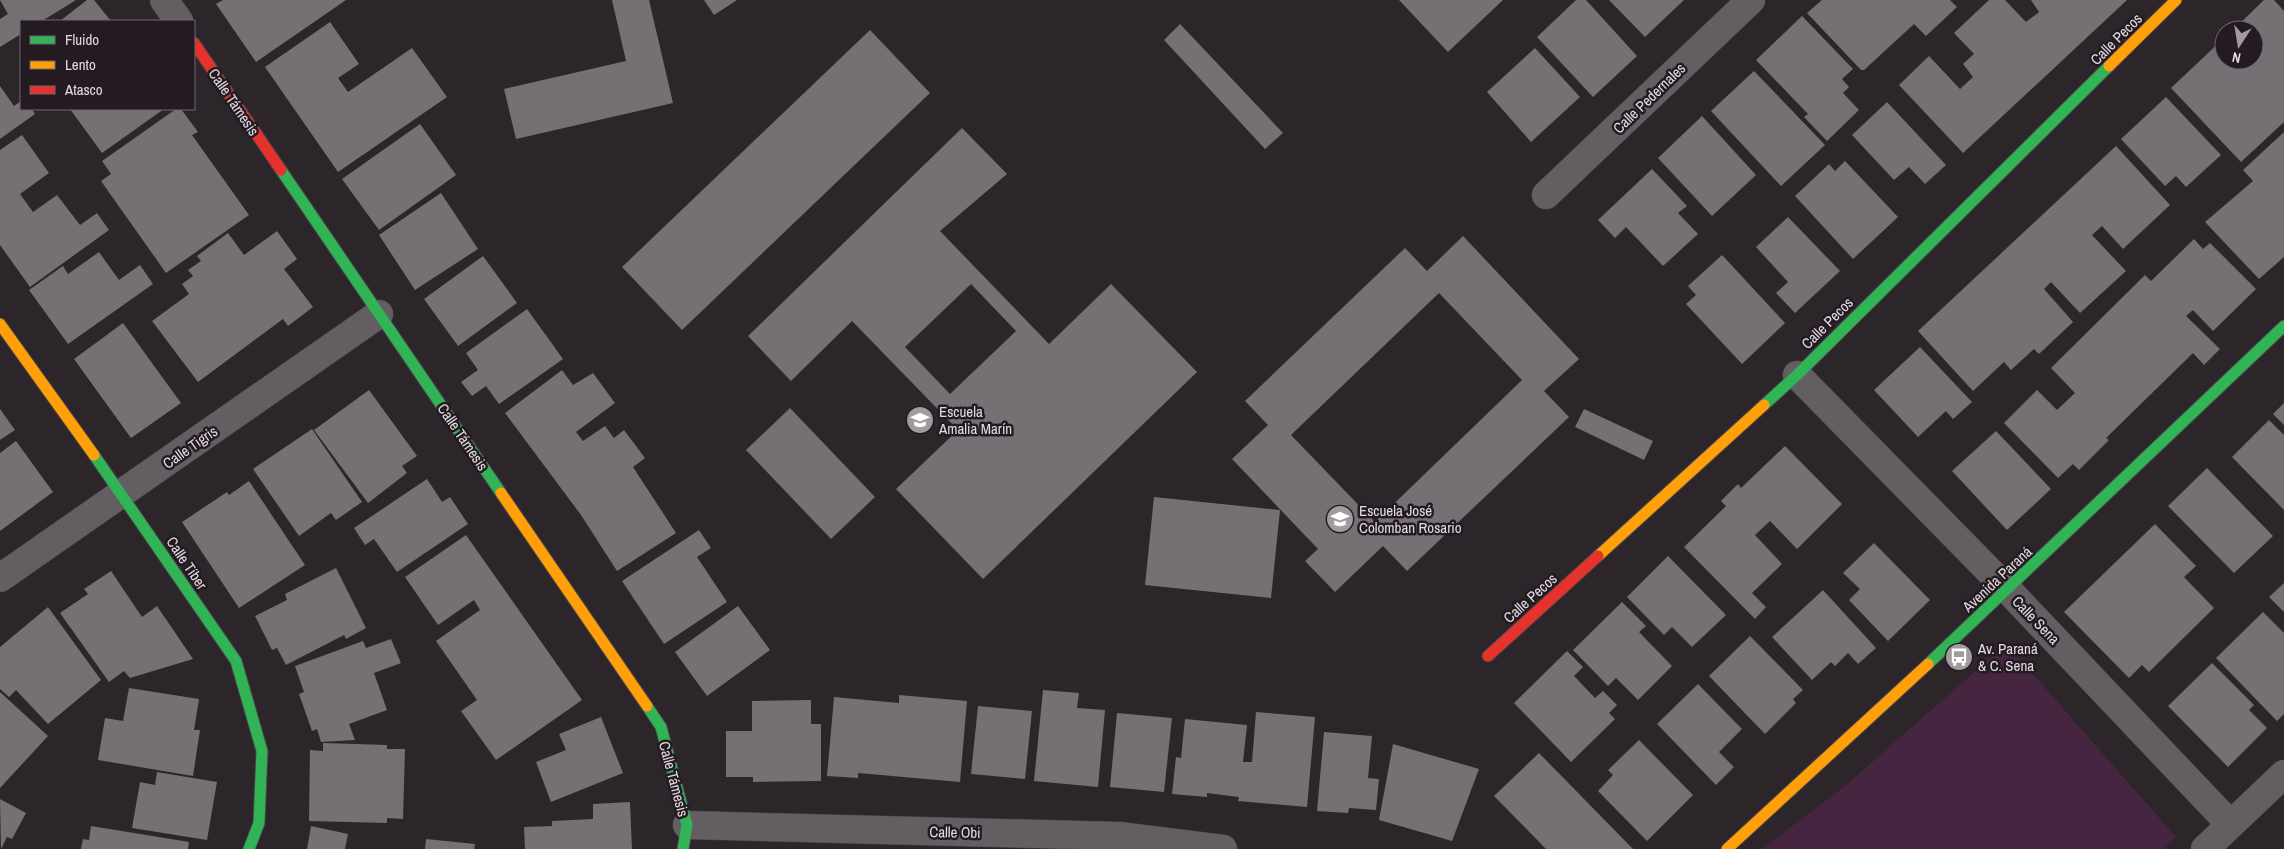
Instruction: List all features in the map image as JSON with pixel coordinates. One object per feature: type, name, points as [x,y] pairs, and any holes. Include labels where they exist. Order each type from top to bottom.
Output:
[{"type":"street","points":[[164,0],[178,20]]},
{"type":"street","name":"Calle Pedernales","points":[[1546,195],[1751,0]]},
{"type":"street","name":"Calle Pecos","points":[[1488,656],[1797,375],[2176,0]]},
{"type":"street","name":"Calle Támesis","points":[[195,44],[661,727],[685,837]]},
{"type":"street","name":"Calle Tigris","points":[[0,578],[379,314]]},
{"type":"street","name":"Calle Tíber","points":[[0,324],[122,494],[236,661],[262,751],[259,823],[249,849]]},
{"type":"street","name":"Avenida Paraná","points":[[1727,849],[2008,590],[2284,326]]},
{"type":"street","name":"Calle Sena","points":[[1797,375],[2008,590],[2230,824]]},
{"type":"street","points":[[2205,849],[2284,774]]},
{"type":"street","name":"Calle Obi","points":[[685,837],[1118,843],[1223,849]]},
{"type":"shaded area","points":[[1997,652],[2018,657],[2176,837],[2164,849],[1762,849],[1845,786]]},
{"type":"building","points":[[0,0],[76,0],[44,20],[20,20],[20,35],[0,47],[0,19],[8,14]]},
{"type":"building","points":[[87,0],[94,0],[110,20],[61,20]]},
{"type":"building","points":[[223,0],[346,0],[256,62],[216,4]]},
{"type":"building","points":[[612,0],[649,0],[673,103],[516,139],[504,89],[626,61]]},
{"type":"building","points":[[704,0],[737,0],[714,15]]},
{"type":"building","points":[[1399,0],[1503,0],[1448,52]]},
{"type":"building","points":[[1576,0],[1586,0],[1637,56],[1593,97],[1537,37]]},
{"type":"building","points":[[1609,0],[1684,0],[1645,37]]},
{"type":"building","points":[[1822,0],[1950,0],[1957,7],[1926,36],[1914,24],[1864,70],[1861,70],[1807,13]]},
{"type":"building","points":[[1989,0],[2005,0],[2026,22],[2039,12],[2031,0],[2127,0],[1963,153],[1899,85],[1929,56],[1960,89],[1973,77],[1963,64],[1974,54],[1954,33]]},
{"type":"building","points":[[2264,0],[2274,0],[2284,11],[2284,122],[2241,162],[2171,88],[2214,47],[2214,70],[2264,70],[2264,20],[2243,20]]},
{"type":"building","points":[[1802,16],[1853,69],[1842,79],[1849,87],[1843,93],[1859,110],[1827,141],[1804,117],[1808,114],[1756,60]]},
{"type":"building","points":[[330,22],[359,64],[338,78],[348,92],[412,48],[447,97],[338,172],[265,67]]},
{"type":"building","points":[[1180,24],[1283,133],[1265,149],[1164,40]]},
{"type":"building","points":[[870,30],[930,93],[682,330],[622,267]]},
{"type":"building","points":[[1535,48],[1580,97],[1531,142],[1487,92]]},
{"type":"building","points":[[1754,71],[1825,145],[1781,186],[1711,111]]},
{"type":"building","points":[[0,86],[14,106],[20,102],[20,110],[33,110],[35,114],[0,139]]},
{"type":"building","points":[[2166,97],[2221,155],[2186,187],[2176,176],[2165,186],[2121,139]]},
{"type":"building","points":[[1887,102],[1946,165],[1925,184],[1909,167],[1894,180],[1852,135]]},
{"type":"building","points":[[71,110],[163,110],[102,153]]},
{"type":"building","points":[[175,110],[182,110],[198,132],[192,135],[249,215],[166,273],[101,181],[111,174],[102,161]]},
{"type":"building","points":[[1702,116],[1756,175],[1712,216],[1658,158]]},
{"type":"building","points":[[420,124],[456,175],[379,230],[342,179]]},
{"type":"building","points":[[962,128],[1007,174],[940,231],[1049,344],[1111,284],[1197,372],[983,579],[896,489],[958,430],[852,321],[791,381],[748,336]],"holes":[[[971,284],[1016,331],[950,394],[905,347]]]},
{"type":"building","points":[[2284,132],[2284,257],[2259,279],[2205,222],[2253,181],[2243,170]]},
{"type":"building","points":[[22,135],[49,173],[20,194],[33,212],[57,195],[80,225],[97,213],[109,230],[30,287],[0,245],[0,150]]},
{"type":"building","points":[[2116,146],[2170,205],[2123,249],[2102,226],[2092,235],[2126,271],[2080,313],[2051,282],[2044,289],[2073,322],[2039,354],[2034,349],[2011,370],[2004,362],[1973,391],[1918,331]]},
{"type":"building","points":[[1845,161],[1898,217],[1853,259],[1795,196],[1829,164],[1835,171]]},
{"type":"building","points":[[1652,169],[1687,206],[1678,213],[1698,234],[1663,266],[1626,227],[1615,238],[1598,220]]},
{"type":"building","points":[[441,193],[478,249],[415,290],[379,235]]},
{"type":"building","points":[[1788,217],[1840,271],[1795,313],[1776,293],[1788,282],[1756,247]]},
{"type":"building","points":[[277,231],[297,259],[284,269],[313,307],[288,326],[283,319],[198,382],[152,321],[189,294],[182,284],[193,276],[188,270],[201,261],[197,256],[228,233],[244,255]]},
{"type":"building","points":[[1463,236],[1579,359],[1544,391],[1569,417],[1407,571],[1383,546],[1335,592],[1305,561],[1318,549],[1232,459],[1268,425],[1245,401],[1405,248],[1427,271]],"holes":[[[1439,293],[1522,380],[1375,522],[1291,435]]]},
{"type":"building","points":[[2194,239],[2203,249],[2210,243],[2256,289],[2213,331],[2193,310],[2186,316],[2220,349],[2204,365],[2193,353],[2106,438],[2109,440],[2079,470],[2073,464],[2058,478],[2004,423],[2037,390],[2057,410],[2075,393],[2051,368],[2145,275],[2151,281]]},
{"type":"building","points":[[99,252],[119,280],[140,265],[153,284],[68,344],[29,290],[63,266],[68,274]]},
{"type":"building","points":[[1722,255],[1785,323],[1742,364],[1686,304],[1696,295],[1688,286]]},
{"type":"building","points":[[483,256],[517,303],[458,346],[424,299]]},
{"type":"building","points":[[527,309],[563,359],[499,404],[486,386],[472,396],[461,382],[478,370],[466,353]]},
{"type":"building","points":[[123,323],[181,403],[131,438],[74,359]]},
{"type":"building","points":[[1920,347],[1972,402],[1953,419],[1946,411],[1918,437],[1874,390]]},
{"type":"building","points":[[562,370],[573,385],[593,373],[615,403],[576,432],[583,441],[605,426],[614,438],[624,430],[645,458],[633,467],[676,533],[617,571],[581,515],[505,413]]},
{"type":"building","points":[[369,390],[417,456],[402,466],[407,473],[368,503],[314,430]]},
{"type":"building","points":[[2284,403],[2284,425],[2273,414]]},
{"type":"building","points":[[790,408],[875,497],[831,539],[746,450]]},
{"type":"building","points":[[0,409],[15,430],[0,440]]},
{"type":"building","points":[[1584,409],[1653,441],[1644,460],[1575,427]]},
{"type":"building","points":[[2269,420],[2284,435],[2284,510],[2232,457]]},
{"type":"building","points":[[312,429],[362,502],[336,520],[331,513],[299,536],[253,469]]},
{"type":"building","points":[[1996,431],[2051,489],[2007,530],[1952,471]]},
{"type":"building","points":[[16,441],[53,492],[0,531],[0,453]]},
{"type":"building","points":[[1785,446],[1842,504],[1797,549],[1770,521],[1755,535],[1782,564],[1752,593],[1766,607],[1755,619],[1684,547],[1726,506],[1721,501],[1738,484],[1741,488]]},
{"type":"building","points":[[2207,468],[2273,536],[2234,573],[2168,506]]},
{"type":"building","points":[[427,479],[442,502],[450,497],[468,524],[397,572],[374,539],[365,545],[354,528]]},
{"type":"building","points":[[249,481],[305,565],[239,608],[182,522],[227,492],[229,495]]},
{"type":"building","points":[[1154,497],[1280,510],[1271,598],[1145,585]]},
{"type":"building","points":[[2155,524],[2196,566],[2184,577],[2214,608],[2149,672],[2142,665],[2129,678],[2064,612]]},
{"type":"building","points":[[699,530],[711,548],[697,557],[727,602],[664,644],[622,581]]},
{"type":"building","points":[[466,535],[582,700],[496,760],[461,711],[477,700],[436,641],[480,610],[474,600],[438,625],[405,577]]},
{"type":"building","points":[[1874,543],[1930,600],[1888,641],[1849,600],[1860,589],[1843,573]]},
{"type":"building","points":[[1668,556],[1726,615],[1692,647],[1672,627],[1664,635],[1627,597]]},
{"type":"building","points":[[336,568],[366,628],[346,639],[344,635],[286,665],[277,648],[272,650],[255,616],[287,600],[285,594]]},
{"type":"building","points":[[111,571],[142,617],[157,606],[193,659],[130,678],[124,671],[109,682],[60,613],[88,594],[84,589]]},
{"type":"building","points":[[2284,583],[2284,612],[2269,597]]},
{"type":"building","points":[[1823,590],[1876,648],[1858,664],[1848,653],[1835,666],[1831,662],[1812,680],[1772,637]]},
{"type":"building","points":[[1622,602],[1646,626],[1639,632],[1672,666],[1638,700],[1616,678],[1608,686],[1573,650]]},
{"type":"building","points":[[738,606],[770,650],[707,696],[675,652]]},
{"type":"building","points":[[48,607],[101,680],[48,724],[16,690],[9,697],[0,689],[0,647]]},
{"type":"building","points":[[2263,612],[2284,633],[2284,714],[2277,721],[2216,658]]},
{"type":"building","points":[[1750,636],[1803,690],[1793,699],[1796,703],[1765,734],[1709,676]]},
{"type":"building","points":[[391,639],[401,663],[374,673],[387,710],[349,724],[355,740],[321,742],[317,729],[312,731],[299,694],[304,692],[295,666],[363,641],[366,648]]},
{"type":"building","points":[[1567,651],[1583,667],[1574,676],[1595,698],[1603,691],[1617,705],[1609,713],[1615,719],[1571,762],[1514,703]]},
{"type":"building","points":[[2212,663],[2254,705],[2249,710],[2267,728],[2228,767],[2168,706]]},
{"type":"building","points":[[1698,684],[1742,729],[1719,752],[1734,767],[1716,785],[1657,724]]},
{"type":"building","points":[[129,688],[199,699],[194,730],[200,730],[193,776],[98,760],[105,718],[123,721]]},
{"type":"building","points":[[1043,690],[1079,693],[1077,708],[1105,710],[1098,787],[1034,781]]},
{"type":"building","points":[[0,692],[48,736],[0,788]]},
{"type":"building","points":[[899,695],[967,701],[960,782],[858,773],[858,778],[827,776],[834,697],[899,703]]},
{"type":"building","points":[[811,700],[811,724],[821,724],[821,781],[753,782],[753,777],[726,777],[726,731],[752,731],[752,701]]},
{"type":"building","points":[[978,706],[1032,711],[1025,779],[971,774]]},
{"type":"building","points":[[1256,712],[1315,717],[1307,807],[1238,801],[1239,797],[1207,793],[1207,797],[1172,794],[1176,757],[1181,758],[1185,719],[1247,725],[1243,762],[1252,762]]},
{"type":"building","points":[[1117,713],[1172,718],[1164,792],[1110,787]]},
{"type":"building","points":[[601,717],[623,773],[551,802],[536,762],[566,750],[559,734]]},
{"type":"building","points":[[1324,732],[1372,736],[1368,778],[1379,779],[1376,810],[1349,808],[1348,813],[1317,811]]},
{"type":"building","points":[[1639,740],[1693,795],[1647,841],[1598,791],[1613,775],[1608,770]]},
{"type":"building","points":[[323,743],[387,745],[387,749],[405,749],[403,819],[387,818],[387,823],[309,821],[310,750],[323,751]]},
{"type":"building","points":[[1393,744],[1479,769],[1452,841],[1379,820]]},
{"type":"building","points":[[1539,753],[1633,849],[1546,849],[1494,796]]},
{"type":"building","points":[[157,772],[217,782],[207,840],[132,828],[140,782],[155,785]]},
{"type":"building","points":[[0,799],[26,813],[12,839],[7,837],[1,849]]},
{"type":"building","points":[[630,802],[632,849],[525,849],[524,827],[552,826],[552,821],[593,819],[593,804]]},
{"type":"building","points":[[91,826],[189,842],[188,849],[81,849],[83,839],[89,840]]},
{"type":"building","points":[[311,826],[348,834],[345,849],[307,849]]},
{"type":"building","points":[[426,839],[475,844],[474,849],[425,849]]},
{"type":"traffic: fast","points":[[1764,405],[1797,375],[2109,66]]},
{"type":"traffic: fast","points":[[281,170],[501,493]]},
{"type":"traffic: fast","points":[[1928,664],[2284,326]]},
{"type":"traffic: fast","points":[[94,455],[236,661],[262,751],[259,823],[249,849]]},
{"type":"traffic: fast","points":[[647,706],[661,727],[687,825],[683,849]]},
{"type":"traffic: slow","points":[[2109,66],[2176,0]]},
{"type":"traffic: slow","points":[[0,324],[94,455]]},
{"type":"traffic: slow","points":[[1598,556],[1764,405]]},
{"type":"traffic: slow","points":[[501,493],[647,706]]},
{"type":"traffic: slow","points":[[1727,849],[1928,664]]},
{"type":"traffic: jam","points":[[195,44],[281,170]]},
{"type":"traffic: jam","points":[[1488,656],[1598,556]]},
{"type":"place","name":"Escuela Amalia Marín","points":[[920,420]]},
{"type":"place","name":"Escuela José Colomban Rosario","points":[[1340,519]]},
{"type":"place","name":"Av. Paraná & C. Sena","points":[[1959,657]]}]
